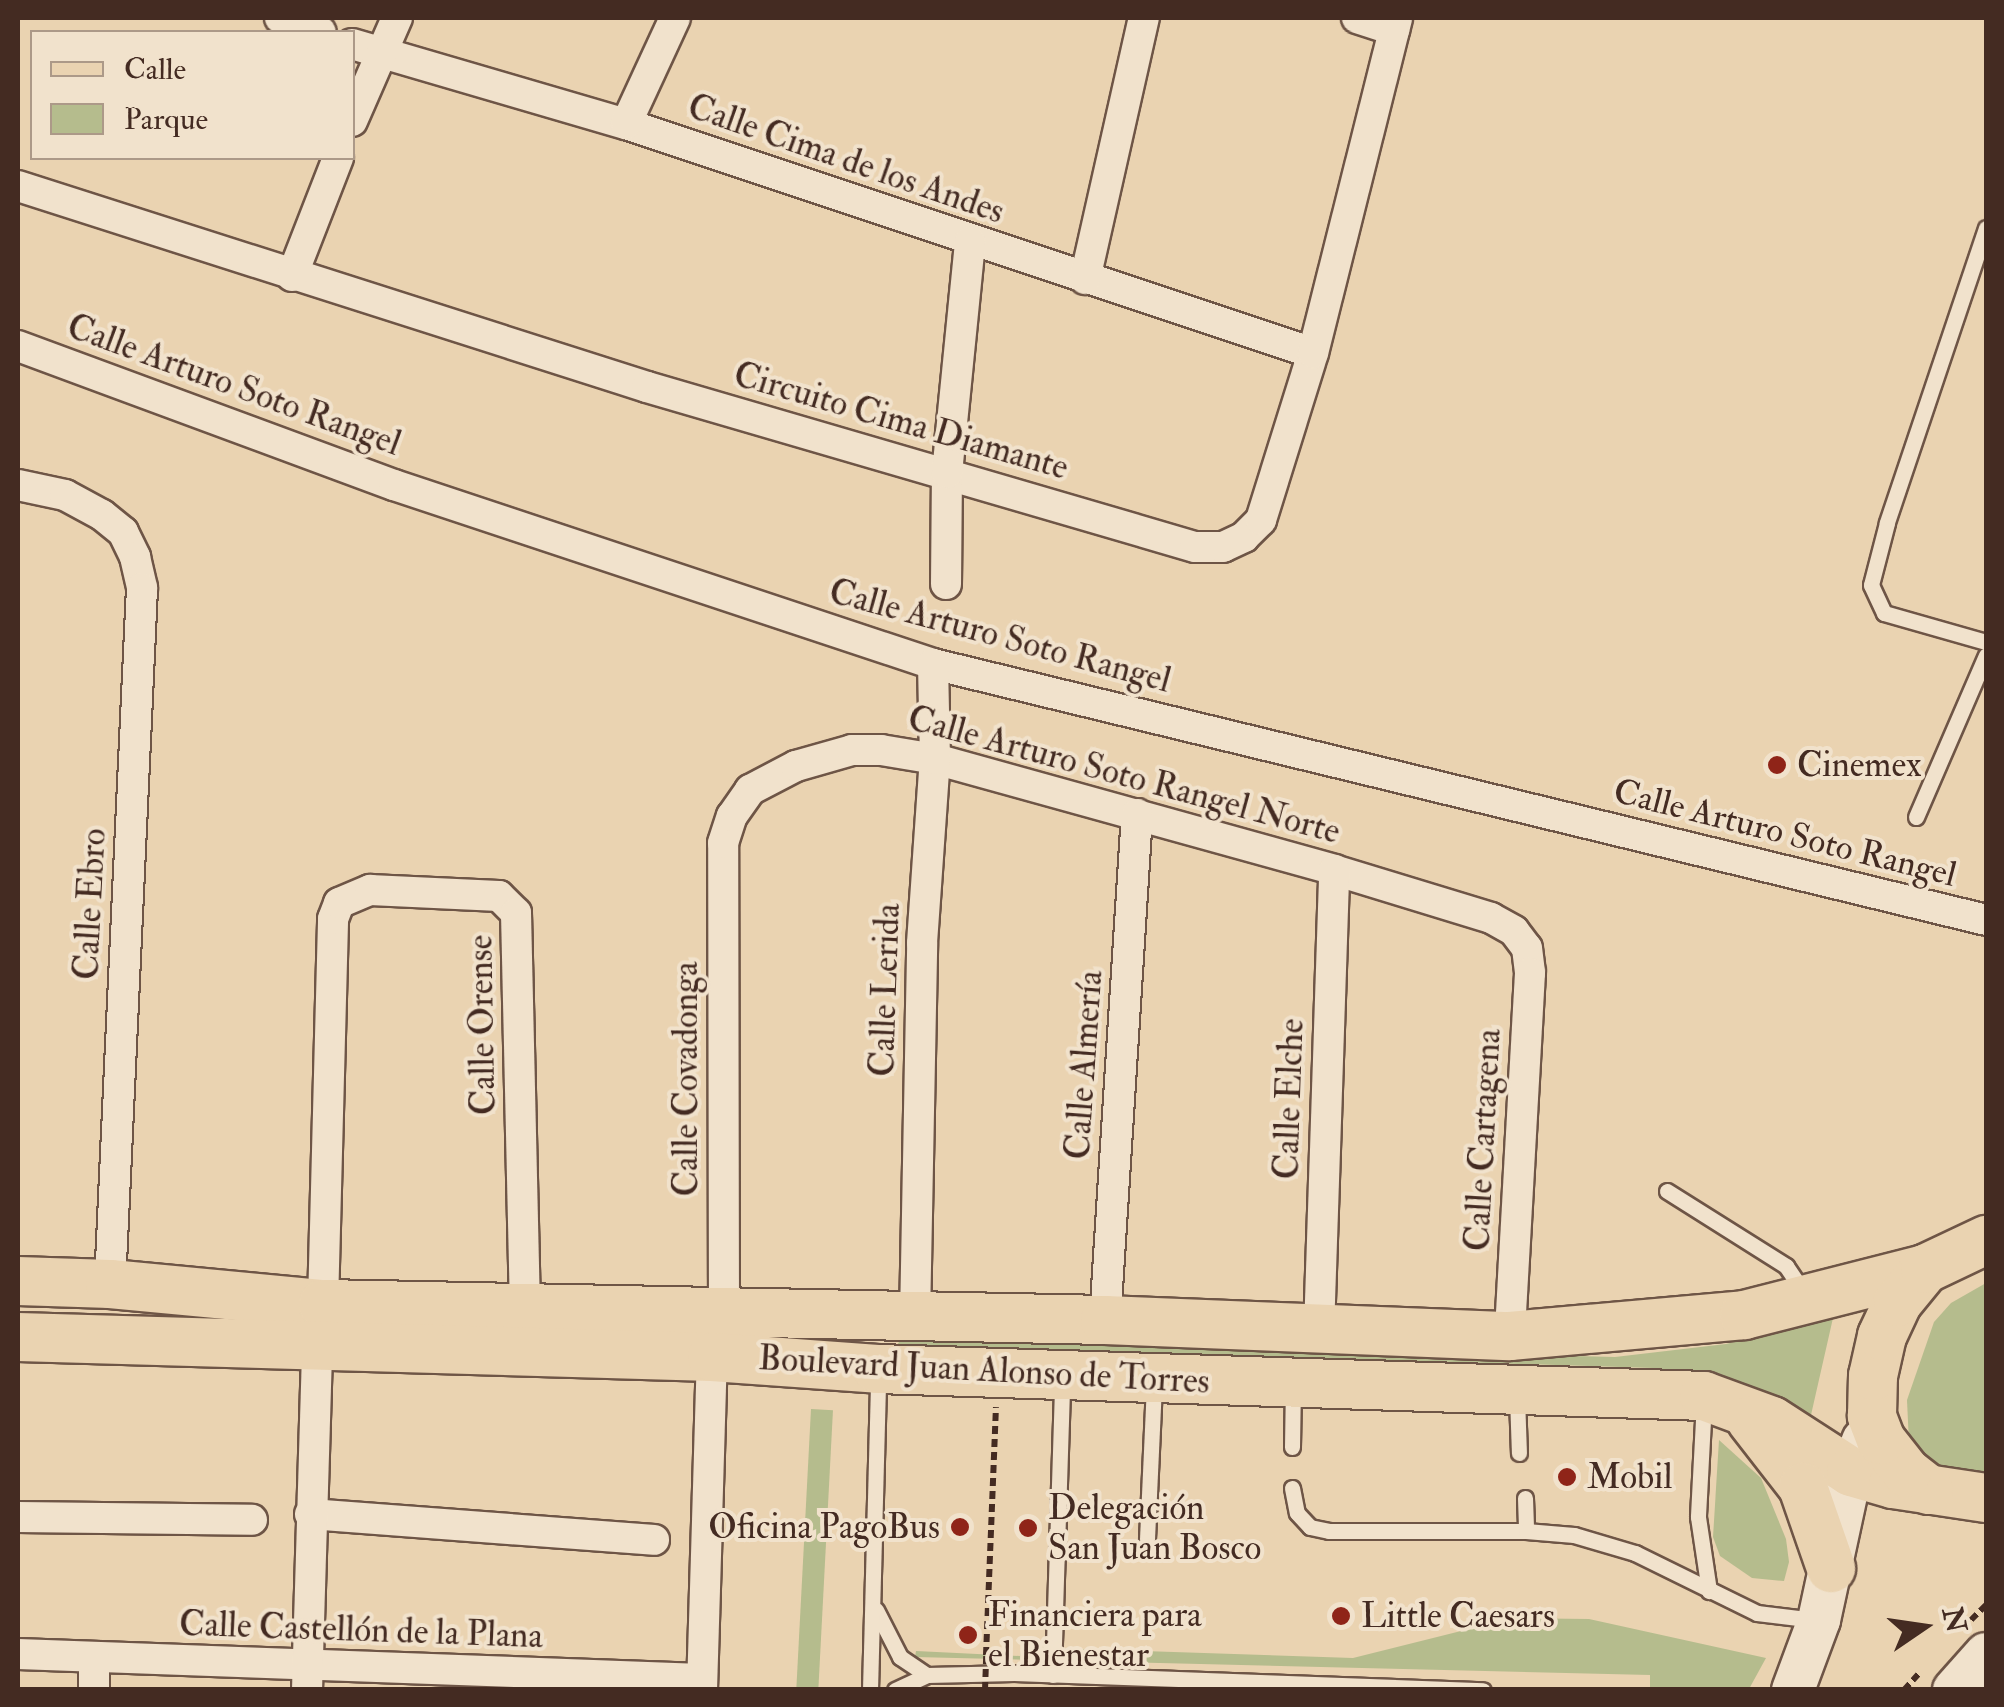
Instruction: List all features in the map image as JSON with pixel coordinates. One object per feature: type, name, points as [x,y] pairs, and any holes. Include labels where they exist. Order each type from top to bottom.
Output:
[{"type":"main road","name":"Boulevard Juan Alonso de Torres","points":[[21,1281],[110,1284],[320,1325],[718,1336],[916,1319],[1105,1320],[1510,1336],[1744,1316],[1925,1268],[1986,1240]]},
{"type":"main road","points":[[1925,1268],[1898,1302],[1882,1336],[1873,1376],[1872,1416],[1881,1440],[1907,1474],[1928,1490]]},
{"type":"main road","points":[[20,1337],[21,1281]]},
{"type":"main road","name":"Boulevard Juan Alonso de Torres","points":[[20,1337],[320,1325],[525,1306],[718,1336],[878,1368],[1516,1388],[1721,1401],[1812,1444],[1851,1472],[1928,1490],[1986,1498]]},
{"type":"main road","points":[[1721,1401],[1803,1487],[1831,1568]]},
{"type":"street","points":[[280,18],[315,30]]},
{"type":"street","points":[[355,106],[366,49],[396,18]]},
{"type":"street","points":[[626,124],[674,18]]},
{"type":"street","points":[[1085,279],[1144,18]]},
{"type":"street","points":[[1357,18],[1396,24]]},
{"type":"street","name":"Circuito Cima Diamante","points":[[18,186],[647,387],[1195,547],[1223,547],[1244,537],[1261,520],[1313,353],[1396,24]]},
{"type":"street","name":"Calle Cima de los Andes","points":[[366,49],[626,124],[970,242],[1313,353]]},
{"type":"street","points":[[292,276],[337,160]]},
{"type":"street","points":[[946,584],[946,473],[970,242]]},
{"type":"street","name":"Calle Arturo Soto Rangel","points":[[18,346],[394,485],[933,664],[1986,920]]},
{"type":"street","name":"Calle Ebro","points":[[18,485],[64,494],[122,532],[135,556],[142,588],[110,1284]]},
{"type":"street","name":"Calle Lerida","points":[[916,1319],[922,943],[934,759],[933,664]]},
{"type":"street","name":"Calle Arturo Soto Rangel Norte","points":[[724,844],[732,816],[750,790],[796,766],[852,750],[934,759],[1138,814],[1491,918],[1514,931],[1527,948]]},
{"type":"street","name":"Calle Almería","points":[[1105,1320],[1138,814]]},
{"type":"street","name":"Calle Covadonga","points":[[702,1684],[718,1336],[724,844]]},
{"type":"street","name":"Calle Elche","points":[[1318,1331],[1334,870]]},
{"type":"street","name":"Calle Orense","points":[[308,1677],[310,1514],[333,920],[339,903],[370,890],[499,896],[516,913],[525,1306]]},
{"type":"street","name":"Calle Cartagena","points":[[1510,1336],[1530,973],[1527,948]]},
{"type":"street","points":[[1794,1690],[1820,1620],[1851,1472],[1872,1416]]},
{"type":"street","points":[[310,1514],[654,1540]]},
{"type":"street","points":[[18,1517],[252,1520]]},
{"type":"street","name":"Calle Castellón de la Plana","points":[[18,1654],[308,1677],[702,1684]]},
{"type":"street","points":[[1954,1690],[1986,1654]]},
{"type":"street","points":[[94,1658],[94,1690]]},
{"type":"lane","points":[[1986,228],[1886,522],[1871,584],[1884,613],[1986,642]]},
{"type":"lane","points":[[1916,817],[1986,655]]},
{"type":"lane","points":[[1668,1192],[1786,1266],[1810,1300]]},
{"type":"lane","points":[[870,1690],[880,1414],[878,1368]]},
{"type":"lane","points":[[1053,1675],[1062,1374]]},
{"type":"lane","points":[[1147,1539],[1154,1379]]},
{"type":"lane","points":[[1292,1447],[1293,1383]]},
{"type":"lane","points":[[1516,1388],[1519,1453]]},
{"type":"lane","points":[[1709,1591],[1698,1517],[1721,1401]]},
{"type":"lane","points":[[1292,1488],[1297,1513],[1310,1527],[1329,1531],[1526,1531],[1574,1535],[1635,1553],[1757,1613],[1820,1620]]},
{"type":"lane","points":[[1525,1498],[1526,1531]]},
{"type":"lane","points":[[872,1602],[900,1657],[927,1675]]},
{"type":"lane","points":[[895,1690],[927,1675],[1053,1675],[1483,1690]]},
{"type":"path","points":[[985,1690],[997,1372]]},
{"type":"green space","points":[[1986,1283],[1986,1472],[1945,1469],[1923,1461],[1909,1443],[1907,1400],[1934,1322],[1951,1303]]},
{"type":"green space","points":[[1833,1318],[1811,1415],[1728,1378],[1653,1368],[897,1345],[901,1339],[1615,1357],[1726,1344]]},
{"type":"green space","points":[[811,1409],[833,1410],[818,1690],[796,1689]]},
{"type":"green space","points":[[1719,1440],[1761,1478],[1786,1539],[1789,1562],[1784,1581],[1752,1578],[1720,1556],[1713,1537]]},
{"type":"green space","points":[[1513,1618],[1589,1619],[1766,1658],[1749,1689],[1650,1690],[1650,1675],[915,1657],[916,1651],[1020,1656],[1022,1647],[1353,1658]]},
{"type":"place","name":"Cinemex","points":[[1777,765]]},
{"type":"place","name":"Mobil","points":[[1567,1477]]},
{"type":"place","name":"Oficina PagoBus","points":[[960,1527]]},
{"type":"place","name":"Delegación San Juan Bosco","points":[[1028,1528]]},
{"type":"place","name":"Little Caesars","points":[[1341,1616]]},
{"type":"place","name":"Financiera para el Bienestar","points":[[968,1635]]}]
